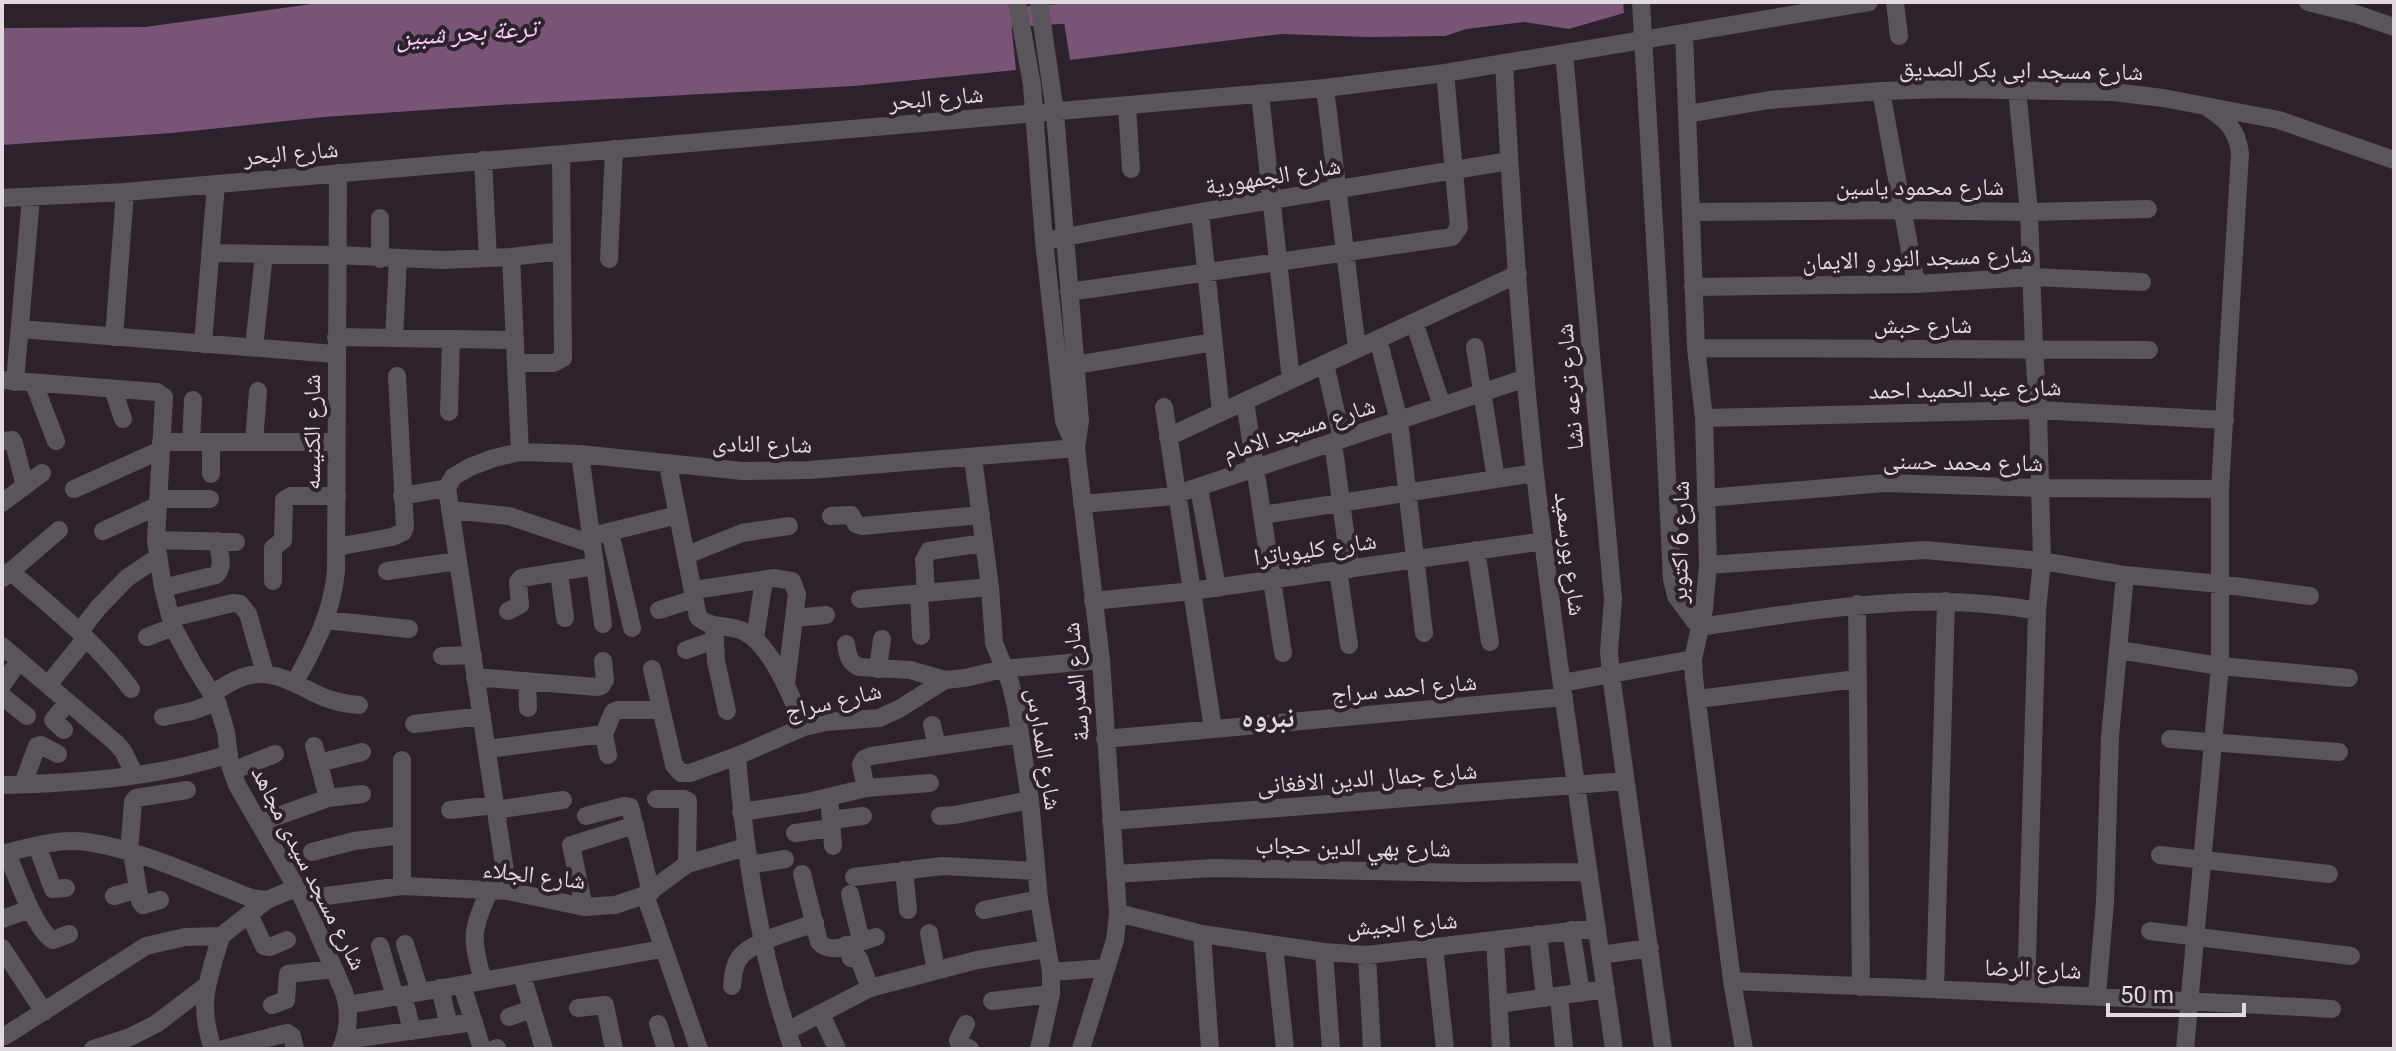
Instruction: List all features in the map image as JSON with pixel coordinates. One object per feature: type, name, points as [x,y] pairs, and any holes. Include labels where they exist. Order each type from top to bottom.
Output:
[{"type":"street","name":"شارع المدرسة","points":[[1017,2],[1032,85],[1044,241],[1064,421],[1076,448]]},
{"type":"street","name":"شارع المدرسة","points":[[1039,2],[1055,112],[1080,421],[1076,448],[1101,660],[1118,913],[1115,940],[1081,1049]]},
{"type":"street","points":[[1641,2],[1672,579],[1676,596],[1699,627],[1857,604],[1946,601],[2000,604],[2037,611]]},
{"type":"street","name":"شارع البحر","points":[[2,198],[125,192],[1325,88],[1445,73],[1869,2]]},
{"type":"street","points":[[1895,2],[1899,36]]},
{"type":"street","points":[[2308,2],[2394,27]]},
{"type":"street","name":"شارع 6 اكتوبر","points":[[1684,33],[1696,348],[1704,418],[1708,565],[1704,609],[1693,659],[1732,981],[1744,1049]]},
{"type":"street","name":"شارع ترعه نشا","points":[[1564,53],[1613,599],[1609,651],[1611,675],[1663,1049]]},
{"type":"street","name":"شارع بورسعيد","points":[[1504,63],[1509,161],[1535,473],[1614,1049]]},
{"type":"street","points":[[1069,292],[1452,237],[1459,227],[1445,73]]},
{"type":"street","points":[[1325,88],[1357,349]]},
{"type":"street","points":[[2017,90],[2029,212],[2042,561],[2037,611],[2026,994]]},
{"type":"street","points":[[1881,91],[1916,284]]},
{"type":"street","name":"شارع مسجد ابى بكر الصديق","points":[[1687,114],[1769,100],[1881,91],[2113,92],[2279,120],[2394,160]]},
{"type":"street","points":[[1260,94],[1291,380]]},
{"type":"street","points":[[1127,105],[1131,169]]},
{"type":"street","points":[[2185,1049],[2220,666],[2220,489],[2240,153],[2233,126],[2208,108]]},
{"type":"street","points":[[609,259],[614,149]]},
{"type":"street","points":[[516,363],[554,363],[563,358],[561,154]]},
{"type":"street","points":[[483,160],[488,258]]},
{"type":"street","name":"شارع الجمهورية","points":[[1044,241],[1509,161]]},
{"type":"street","name":"شارع الكنيسه","points":[[295,682],[326,620],[333,594],[337,496],[338,173]]},
{"type":"street","points":[[203,344],[216,184]]},
{"type":"street","points":[[114,337],[125,192]]},
{"type":"street","points":[[31,198],[8,381],[113,389],[123,419]]},
{"type":"street","name":"شارع محمود ياسين","points":[[1691,212],[2148,209]]},
{"type":"street","points":[[1200,212],[1221,412]]},
{"type":"street","points":[[380,218],[389,259],[394,338]]},
{"type":"street","points":[[210,253],[389,259],[511,257],[562,251]]},
{"type":"street","points":[[254,348],[264,254]]},
{"type":"street","points":[[511,257],[520,452]]},
{"type":"street","points":[[1168,437],[1518,274]]},
{"type":"street","name":"شارع مسجد النور و الايمان","points":[[1693,287],[1916,284],[2032,277],[2142,282]]},
{"type":"street","points":[[1414,322],[1442,406]]},
{"type":"street","points":[[13,334],[114,337],[254,348],[336,345],[394,338],[515,340]]},
{"type":"street","points":[[449,412],[451,339]]},
{"type":"street","points":[[1378,339],[1399,421],[1424,633]]},
{"type":"street","points":[[1075,365],[1214,342]]},
{"type":"street","points":[[1475,347],[1496,479]]},
{"type":"street","name":"شارع حبش","points":[[1696,348],[2149,350]]},
{"type":"street","points":[[1325,364],[1338,441],[1349,645]]},
{"type":"street","points":[[336,547],[392,537],[403,532],[397,376]]},
{"type":"street","name":"شارع مسجد الامام","points":[[1082,504],[1164,497],[1199,488],[1526,378]]},
{"type":"street","points":[[34,384],[56,441]]},
{"type":"street","name":"شارع مسجد سيدى مجاهد","points":[[113,389],[157,392],[164,397],[157,549],[172,623],[193,664],[215,697],[237,785],[299,893],[334,969],[355,1004],[342,1045]]},
{"type":"street","points":[[254,442],[258,391]]},
{"type":"street","points":[[191,442],[193,400]]},
{"type":"street","points":[[1245,401],[1283,653]]},
{"type":"street","points":[[1164,407],[1213,729]]},
{"type":"street","name":"شارع عبد الحميد احمد","points":[[1704,418],[2038,410],[2225,420]]},
{"type":"street","points":[[2,441],[12,440],[14,443],[25,486]]},
{"type":"street","points":[[74,489],[161,446],[191,442],[336,442]]},
{"type":"street","points":[[211,442],[211,474]]},
{"type":"street","name":"شارع النادى","points":[[402,496],[450,483],[470,467],[520,452],[580,454],[742,471],[810,470],[1076,448]]},
{"type":"street","points":[[580,454],[598,538],[632,628]]},
{"type":"street","name":"شارع المدارس","points":[[973,458],[994,643],[1010,682],[1020,734],[1039,899],[1051,972],[1051,994],[1039,1049]]},
{"type":"street","points":[[668,465],[701,621],[715,632],[716,661],[727,711]]},
{"type":"street","points":[[2,503],[42,473]]},
{"type":"street","points":[[1262,515],[1535,473]]},
{"type":"street","points":[[450,483],[450,510],[508,891]]},
{"type":"street","name":"شارع محمد حسنى","points":[[1706,498],[1885,483],[2220,489]]},
{"type":"street","points":[[1199,488],[1217,588]]},
{"type":"street","points":[[273,581],[273,548],[283,540],[284,500],[291,496],[337,496]]},
{"type":"street","points":[[103,531],[158,502],[210,499]]},
{"type":"street","points":[[450,510],[509,516],[598,538],[678,515]]},
{"type":"street","points":[[831,516],[851,515],[856,524],[862,526],[981,515]]},
{"type":"street","points":[[687,555],[742,533],[789,526]]},
{"type":"street","points":[[59,530],[4,577],[83,634],[131,689]]},
{"type":"street","points":[[598,538],[595,566],[603,624]]},
{"type":"street","points":[[163,588],[216,575],[221,565],[217,541]]},
{"type":"street","points":[[48,685],[98,608],[157,549],[217,541],[236,542]]},
{"type":"street","name":"شارع كليوباترا","points":[[1093,601],[1217,588],[1544,541]]},
{"type":"street","points":[[921,636],[924,560],[929,551],[984,543]]},
{"type":"street","points":[[1476,550],[1490,642]]},
{"type":"street","points":[[1708,565],[1925,550],[2042,561],[2125,575],[2310,596]]},
{"type":"street","points":[[387,571],[458,561]]},
{"type":"street","points":[[508,611],[520,605],[518,580],[595,566]]},
{"type":"street","points":[[559,572],[565,618]]},
{"type":"street","points":[[2097,995],[2105,903],[2110,737],[2125,575]]},
{"type":"street","points":[[659,610],[694,594],[775,578],[792,581],[797,594],[786,684]]},
{"type":"street","points":[[755,638],[764,580]]},
{"type":"street","points":[[860,599],[990,587]]},
{"type":"street","points":[[1935,989],[1946,601]]},
{"type":"street","points":[[147,637],[172,623],[233,603],[240,604],[248,614],[265,673]]},
{"type":"street","points":[[1857,604],[1861,987]]},
{"type":"street","points":[[794,618],[826,615]]},
{"type":"street","points":[[326,620],[409,629]]},
{"type":"street","points":[[686,650],[715,632],[735,628],[755,638],[786,684],[804,727]]},
{"type":"street","points":[[878,669],[882,639]]},
{"type":"street","points":[[846,644],[853,664],[910,670],[945,680]]},
{"type":"street","points":[[2,646],[116,743],[135,775]]},
{"type":"street","points":[[2119,650],[2220,666],[2349,678]]},
{"type":"street","points":[[442,656],[473,655]]},
{"type":"street","name":"شارع احمد سراج","points":[[1105,739],[1563,690],[1611,675],[1693,659]]},
{"type":"street","name":"شارع سراج","points":[[652,669],[674,765],[681,773],[690,773],[804,727],[879,718],[945,680],[1003,669],[1101,660]]},
{"type":"street","points":[[2,685],[19,661]]},
{"type":"street","points":[[475,677],[601,686],[605,680],[603,661]]},
{"type":"street","points":[[163,717],[192,711],[247,676],[265,673],[295,682],[341,704],[359,705]]},
{"type":"street","points":[[1698,699],[1857,679]]},
{"type":"street","points":[[527,681],[528,708]]},
{"type":"street","points":[[2,696],[27,716]]},
{"type":"street","points":[[64,730],[53,720],[68,702]]},
{"type":"street","points":[[608,755],[604,734],[613,712],[661,710]]},
{"type":"street","points":[[414,724],[482,716]]},
{"type":"street","points":[[932,725],[937,746]]},
{"type":"street","points":[[488,749],[604,734]]},
{"type":"street","points":[[866,788],[861,765],[864,759],[871,756],[1020,734]]},
{"type":"street","points":[[2170,739],[2339,752]]},
{"type":"street","points":[[23,784],[37,746],[58,754]]},
{"type":"street","points":[[328,798],[316,755],[362,752]]},
{"type":"street","points":[[2,785],[85,781],[275,754]]},
{"type":"street","points":[[737,756],[741,812],[762,942],[788,1044],[821,1014],[870,988],[936,970],[1046,949]]},
{"type":"street","points":[[402,760],[402,886]]},
{"type":"street","points":[[160,900],[143,905],[138,889],[131,853],[133,802],[136,798],[189,798],[180,768]]},
{"type":"street","name":"شارع جمال الدين الافغانى","points":[[1111,821],[1625,781]]},
{"type":"street","points":[[741,812],[808,802],[866,788],[930,783]]},
{"type":"street","points":[[259,823],[328,798],[362,794]]},
{"type":"street","points":[[829,797],[832,831]]},
{"type":"street","points":[[656,799],[688,801],[687,864]]},
{"type":"street","points":[[450,810],[563,800]]},
{"type":"street","points":[[940,816],[1030,800]]},
{"type":"street","points":[[586,816],[627,806],[632,811],[662,949],[699,1049]]},
{"type":"street","points":[[795,833],[832,831],[863,816]]},
{"type":"street","points":[[584,907],[571,845],[635,825]]},
{"type":"street","points":[[312,852],[354,841],[402,835]]},
{"type":"street","points":[[69,934],[49,939],[30,909],[4,853],[37,846],[86,842],[131,853],[251,898],[267,900]]},
{"type":"street","points":[[37,846],[53,889],[66,888]]},
{"type":"street","points":[[2160,855],[2329,874]]},
{"type":"street","name":"شارع الجلاء","points":[[221,936],[267,900],[299,893],[402,886],[508,891],[584,907],[615,905],[648,894],[687,864],[748,856],[785,859]]},
{"type":"street","points":[[870,988],[859,959],[851,958],[861,941],[852,886],[904,870],[960,866],[1036,871]]},
{"type":"street","name":"شارع بهي الدين حجاب","points":[[1115,874],[1214,868],[1437,873],[1589,872]]},
{"type":"street","points":[[904,870],[908,910]]},
{"type":"street","points":[[802,874],[819,942],[823,947],[832,949],[861,941]]},
{"type":"street","points":[[114,896],[138,889]]},
{"type":"street","points":[[483,980],[474,951],[476,920],[489,892]]},
{"type":"street","points":[[984,910],[1039,899]]},
{"type":"street","points":[[2,919],[30,909]]},
{"type":"street","name":"شارع الجيش","points":[[1118,913],[1202,934],[1324,952],[1367,955],[1597,928]]},
{"type":"street","points":[[249,914],[264,946],[270,947],[287,940]]},
{"type":"street","points":[[732,986],[739,958],[762,942],[815,923]]},
{"type":"street","points":[[1571,930],[1581,993]]},
{"type":"street","points":[[2150,931],[2351,956]]},
{"type":"street","points":[[929,933],[936,970]]},
{"type":"street","points":[[1202,934],[1210,1049]]},
{"type":"street","points":[[1538,934],[1564,1049]]},
{"type":"street","points":[[7,1039],[146,946],[185,937],[221,936],[206,986],[203,1012],[213,1049]]},
{"type":"street","points":[[1495,940],[1501,1049]]},
{"type":"street","points":[[405,944],[406,995],[412,1031]]},
{"type":"street","points":[[1274,945],[1285,1049]]},
{"type":"street","points":[[380,946],[406,995]]},
{"type":"street","points":[[1434,947],[1445,1049]]},
{"type":"street","points":[[2,948],[44,1012]]},
{"type":"street","points":[[1601,955],[1650,948]]},
{"type":"street","points":[[368,1037],[355,1004],[662,949]]},
{"type":"street","points":[[1324,952],[1331,1049]]},
{"type":"street","points":[[1367,955],[1372,1049]]},
{"type":"street","points":[[1051,972],[1106,968]]},
{"type":"street","points":[[272,1005],[286,1000],[288,974],[334,969]]},
{"type":"street","points":[[522,975],[544,1049]]},
{"type":"street","name":"شارع الرضا","points":[[1732,981],[2097,995],[2332,1009]]},
{"type":"street","points":[[462,985],[482,1049]]},
{"type":"street","points":[[93,1049],[130,1037],[156,1024],[206,986]]},
{"type":"street","points":[[440,988],[449,1026]]},
{"type":"street","points":[[1499,1004],[1606,989]]},
{"type":"street","points":[[992,1001],[1051,994]]},
{"type":"street","points":[[578,1008],[605,1005],[614,1049]]},
{"type":"street","points":[[509,1017],[532,1009]]},
{"type":"street","points":[[821,1014],[837,1049]]},
{"type":"street","points":[[342,1045],[368,1037],[474,1022]]},
{"type":"street","points":[[658,1024],[666,1049]]},
{"type":"street","points":[[966,1024],[958,1040],[970,1049]]},
{"type":"street","points":[[224,1049],[287,1033],[292,1036],[295,1049]]},
{"type":"water","points":[[326,2],[1009,2],[1016,70],[854,86],[324,117],[172,133],[2,145],[2,28],[145,27]]},
{"type":"water","points":[[1061,2],[1623,2],[1624,13],[1569,29],[1524,22],[1466,29],[1445,36],[1281,34],[1070,60]]},
{"type":"waterway","name":"ترعة بحر شبين","points":[[1001,18],[1089,12]]},
{"type":"district","name":"نبروه","points":[[1268,717]]}]
